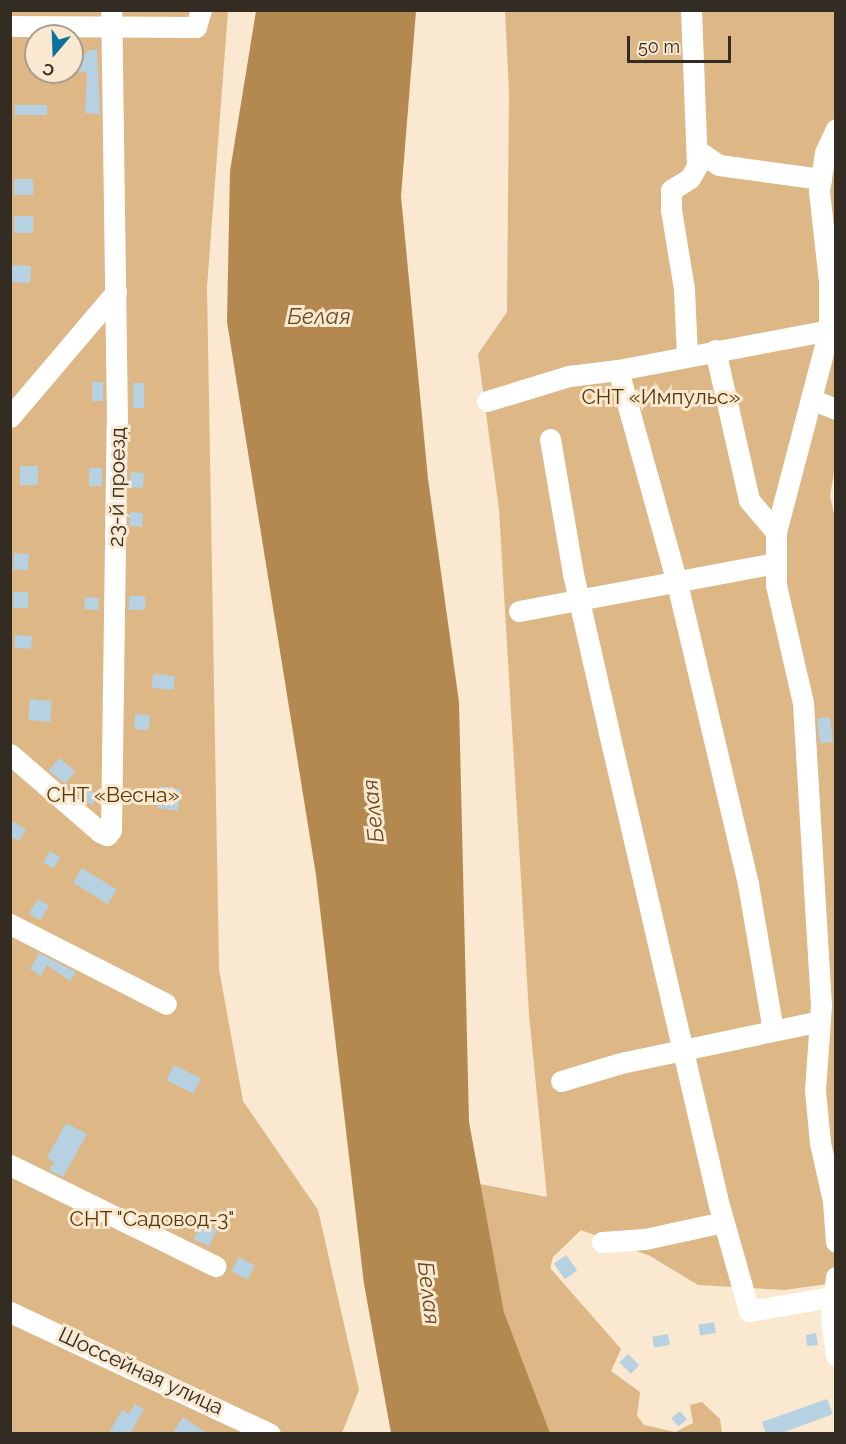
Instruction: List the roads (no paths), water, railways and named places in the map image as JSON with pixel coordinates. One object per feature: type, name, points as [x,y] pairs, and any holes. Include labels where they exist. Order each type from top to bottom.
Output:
[{"type":"street","points":[[687,356],[671,190],[690,178],[697,166],[691,10]]},
{"type":"street","points":[[10,26],[112,19],[199,19]]},
{"type":"street","name":"23-й проезд","points":[[10,754],[100,832],[107,835],[111,830],[116,292],[112,19]]},
{"type":"street","points":[[836,129],[825,153],[821,179],[832,289],[829,330],[776,532],[776,585],[803,703],[814,852],[820,1021],[815,1090],[820,1143],[835,1220],[836,1242]]},
{"type":"street","points":[[698,151],[719,165],[821,179]]},
{"type":"street","points":[[10,417],[116,292]]},
{"type":"street","points":[[488,401],[568,376],[618,370],[829,330]]},
{"type":"street","points":[[715,350],[749,500],[776,532]]},
{"type":"street","points":[[618,370],[676,579],[748,884],[773,1030]]},
{"type":"street","points":[[811,399],[836,409]]},
{"type":"street","points":[[550,439],[580,599],[723,1222],[749,1311],[833,1287],[836,1356]]},
{"type":"street","points":[[519,611],[676,579],[776,563]]},
{"type":"street","points":[[10,924],[166,1004]]},
{"type":"street","points":[[561,1081],[683,1050],[820,1021]]},
{"type":"street","points":[[10,1165],[215,1266]]},
{"type":"street","points":[[602,1242],[645,1239],[723,1222]]},
{"type":"street","name":"Шоссейная улица","points":[[10,1312],[270,1434]]},
{"type":"water","name":"Белая","points":[[256,11],[416,11],[401,196],[428,479],[459,702],[469,1122],[504,1312],[550,1433],[391,1433],[364,1284],[316,875],[227,322],[230,171]]},
{"type":"park label","name":"СНТ «Импульс»","points":[[661,397]]},
{"type":"park label","name":"СНТ «Весна»","points":[[113,795]]},
{"type":"park label","name":"СНТ \"Садовод-3\"","points":[[152,1219]]}]
